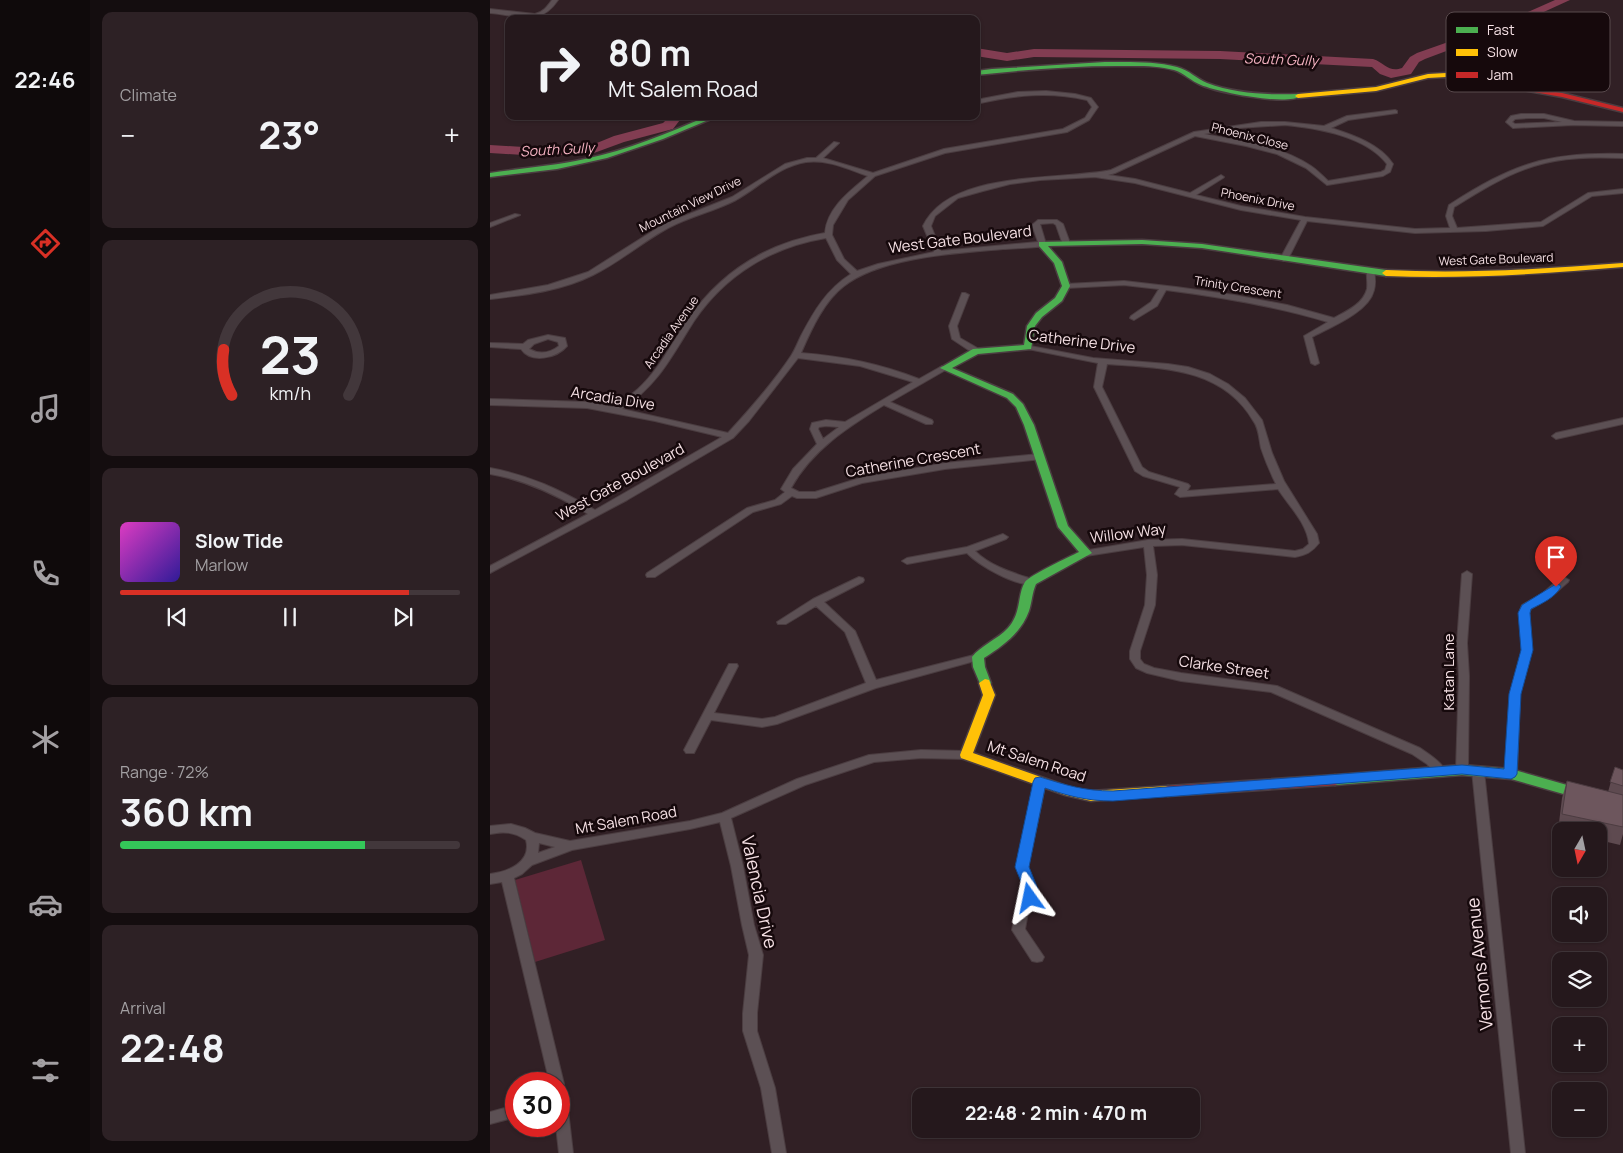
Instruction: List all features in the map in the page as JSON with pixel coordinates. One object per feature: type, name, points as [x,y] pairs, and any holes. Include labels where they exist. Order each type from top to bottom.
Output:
[{"type":"street","points":[[537,15],[548,10],[555,0]]},
{"type":"street","points":[[490,11],[526,15]]},
{"type":"street","points":[[980,73],[1049,65],[1144,64],[1176,68],[1184,71],[1198,82],[1217,89],[1293,96],[1376,89],[1428,76],[1446,75]]},
{"type":"street","points":[[855,274],[841,260],[828,235],[829,225],[845,199],[873,175],[944,151],[1065,131],[1086,120],[1092,115],[1095,107],[1089,99],[1057,92],[1010,94],[980,101]]},
{"type":"street","points":[[1545,92],[1623,110]]},
{"type":"street","points":[[1326,128],[1347,118],[1396,112]]},
{"type":"street","points":[[1573,123],[1557,118],[1536,115],[1513,117],[1509,122],[1513,126],[1573,123],[1623,124]]},
{"type":"street","points":[[490,175],[565,165],[602,156],[676,133],[706,120]]},
{"type":"street","name":"Phoenix Close","points":[[1095,175],[1113,172],[1194,134],[1221,128],[1262,125],[1297,125],[1326,128],[1356,137],[1386,157],[1390,164],[1388,171],[1383,174],[1328,183],[1308,167],[1279,153],[1247,144],[1194,134]]},
{"type":"street","points":[[818,159],[836,143]]},
{"type":"street","points":[[1454,230],[1449,216],[1451,206],[1488,182],[1516,169],[1553,157],[1570,155],[1623,156]]},
{"type":"street","name":"Mountain View Drive","points":[[490,297],[530,291],[587,275],[603,267],[650,235],[681,219],[734,198],[784,166],[796,162],[818,159],[873,175]]},
{"type":"street","name":"Phoenix Drive","points":[[938,254],[927,226],[932,215],[956,197],[1010,182],[1040,178],[1095,175],[1135,181],[1241,208],[1305,219],[1392,229],[1454,230],[1522,227],[1544,224],[1590,194],[1623,190]]},
{"type":"street","points":[[1189,196],[1221,177]]},
{"type":"street","points":[[490,225],[517,215]]},
{"type":"street","points":[[1284,258],[1305,219]]},
{"type":"street","points":[[1028,347],[1031,326],[1039,315],[1058,299],[1066,286],[1058,262],[1042,244],[1036,225],[1040,221],[1055,220],[1059,224],[1066,243],[1066,251],[1058,262]]},
{"type":"street","name":"Arcadia Avenue","points":[[615,410],[645,387],[673,351],[697,312],[724,282],[743,266],[786,244],[828,235]]},
{"type":"street","name":"West Gate Boulevard","points":[[490,570],[595,514],[730,436],[746,419],[796,355],[828,297],[841,283],[855,274],[892,262],[938,254],[1042,244],[1142,242],[1202,246],[1383,273],[1474,276],[1623,265]]},
{"type":"street","name":"West Gate Boulevard","points":[[1370,270],[1479,271],[1623,260]]},
{"type":"street","points":[[1315,362],[1308,336],[1358,308],[1366,300],[1372,286],[1370,270]]},
{"type":"street","name":"Trinity Crescent","points":[[1066,286],[1124,283],[1234,297],[1287,307],[1335,321]]},
{"type":"street","points":[[1134,318],[1154,304],[1164,288]]},
{"type":"street","points":[[965,295],[953,326],[956,339],[976,351]]},
{"type":"street","points":[[490,346],[525,347]]},
{"type":"street","name":"Catherine Drive","points":[[792,492],[786,489],[789,482],[831,436],[884,402],[976,351],[1028,347],[1104,361],[1170,365],[1191,369],[1211,378],[1233,394],[1259,422],[1267,451],[1281,486],[1301,515],[1313,537],[1314,543],[1311,549],[1302,553]]},
{"type":"street","points":[[796,355],[864,362],[920,382]]},
{"type":"street","points":[[1104,361],[1098,387],[1138,469],[1146,474],[1185,486],[1180,494],[1281,486]]},
{"type":"street","points":[[945,368],[1010,396],[1020,406],[1040,457],[1063,527],[1086,553]]},
{"type":"street","name":"Arcadia Dive","points":[[490,402],[587,405],[655,418],[730,436]]},
{"type":"street","points":[[884,402],[929,422]]},
{"type":"street","points":[[1556,436],[1623,421]]},
{"type":"street","points":[[822,445],[814,429],[815,425],[826,423],[848,425]]},
{"type":"street","name":"Catherine Crescent","points":[[792,492],[816,495],[860,481],[926,470],[1040,457]]},
{"type":"street","points":[[490,471],[511,474],[551,488],[595,514]]},
{"type":"street","points":[[651,575],[750,510],[778,502],[792,492]]},
{"type":"street","points":[[907,560],[969,550],[1003,537]]},
{"type":"street","name":"Willow Way","points":[[1030,582],[1086,553],[1148,543],[1182,542],[1296,554],[1302,553]]},
{"type":"street","name":"Clarke Street","points":[[1148,543],[1152,575],[1150,605],[1135,652],[1135,659],[1140,666],[1152,671],[1181,677],[1273,689],[1416,751],[1431,761],[1441,772]]},
{"type":"street","points":[[708,716],[762,723],[777,720],[872,685],[978,657],[1007,638],[1017,624],[1024,608],[1030,582],[1010,576],[988,565],[969,550]]},
{"type":"street","name":"Katan Lane","points":[[1462,770],[1464,676],[1462,643],[1467,574]]},
{"type":"street","points":[[782,622],[817,601],[859,580]]},
{"type":"street","points":[[1511,774],[1515,694],[1527,650],[1524,613],[1526,607],[1548,595],[1564,580]]},
{"type":"street","points":[[817,601],[850,631],[872,685]]},
{"type":"street","points":[[966,755],[989,695],[988,686],[978,669],[978,657]]},
{"type":"street","points":[[690,750],[733,666]]},
{"type":"street","name":"Mt Salem Road","points":[[507,876],[527,862],[570,846],[690,825],[725,816],[801,782],[873,758],[921,754],[966,755],[1070,792],[1091,796],[1113,796],[1462,770],[1511,774],[1623,806]]},
{"type":"street","name":"Vernons Avenue","points":[[1478,771],[1518,1153]]},
{"type":"street","points":[[1037,957],[1018,930],[1022,905],[1030,898],[1031,889],[1022,867],[1040,782]]},
{"type":"street","name":"Valencia Drive","points":[[725,816],[756,955],[750,1031],[768,1088],[779,1153]]},
{"type":"street","name":"Mt Salem Road","points":[[490,830],[501,827],[519,829],[531,837],[570,846]]},
{"type":"street","points":[[527,862],[534,849],[531,837]]},
{"type":"street","points":[[490,879],[507,876],[554,1072]]},
{"type":"street","points":[[490,1118],[505,1114]]},
{"type":"street","points":[[564,1137],[566,1153]]},
{"type":"shaded area","points":[[581,860],[605,940],[535,962],[515,880]]},
{"type":"building","points":[[1615,767],[1623,770],[1623,786],[1610,782]]},
{"type":"building","points":[[1567,781],[1623,795],[1623,827],[1608,824],[1608,822],[1562,814]]},
{"type":"waterway","name":"South Gully","points":[[1536,12],[1564,0]]},
{"type":"waterway","name":"South Gully","points":[[980,53],[1007,57],[1034,53],[1220,55],[1373,63],[1379,65],[1384,72],[1395,74],[1407,71],[1414,60],[1421,56],[1446,47]]},
{"type":"waterway","name":"South Gully","points":[[490,149],[539,152],[594,149],[619,139],[668,126],[673,120]]},
{"type":"traffic: fast","points":[[980,73],[1073,65],[1148,65],[1178,69],[1200,82],[1237,93],[1263,96],[1298,96]]},
{"type":"traffic: fast","points":[[490,175],[557,167],[585,161],[623,151],[705,120]]},
{"type":"traffic: fast","points":[[1042,244],[1142,242],[1202,246],[1386,273]]},
{"type":"traffic: fast","points":[[945,368],[976,351],[1028,347],[1031,326],[1039,315],[1059,299],[1066,286],[1058,262],[1042,244]]},
{"type":"traffic: fast","points":[[945,368],[1010,396],[1020,406],[1029,425],[1063,527],[1086,553],[1031,582],[1024,609],[1017,625],[999,643],[978,657],[979,667],[985,683]]},
{"type":"traffic: fast","points":[[1335,780],[1462,770],[1511,774],[1623,806]]},
{"type":"traffic: slow","points":[[1298,96],[1376,89],[1428,76],[1446,75]]},
{"type":"traffic: slow","points":[[1386,273],[1475,275],[1623,265]]},
{"type":"traffic: slow","points":[[985,683],[989,695],[966,755],[1070,792],[1091,796],[1168,791]]},
{"type":"traffic: jam","points":[[1544,92],[1623,110]]},
{"type":"traffic: jam","points":[[1168,791],[1335,780]]},
{"type":"route","points":[[1030,898],[1031,889],[1022,867],[1040,782],[1070,792],[1091,796],[1113,796],[1462,770],[1511,774],[1515,694],[1527,650],[1524,613],[1526,607],[1548,595],[1556,587]]}]
